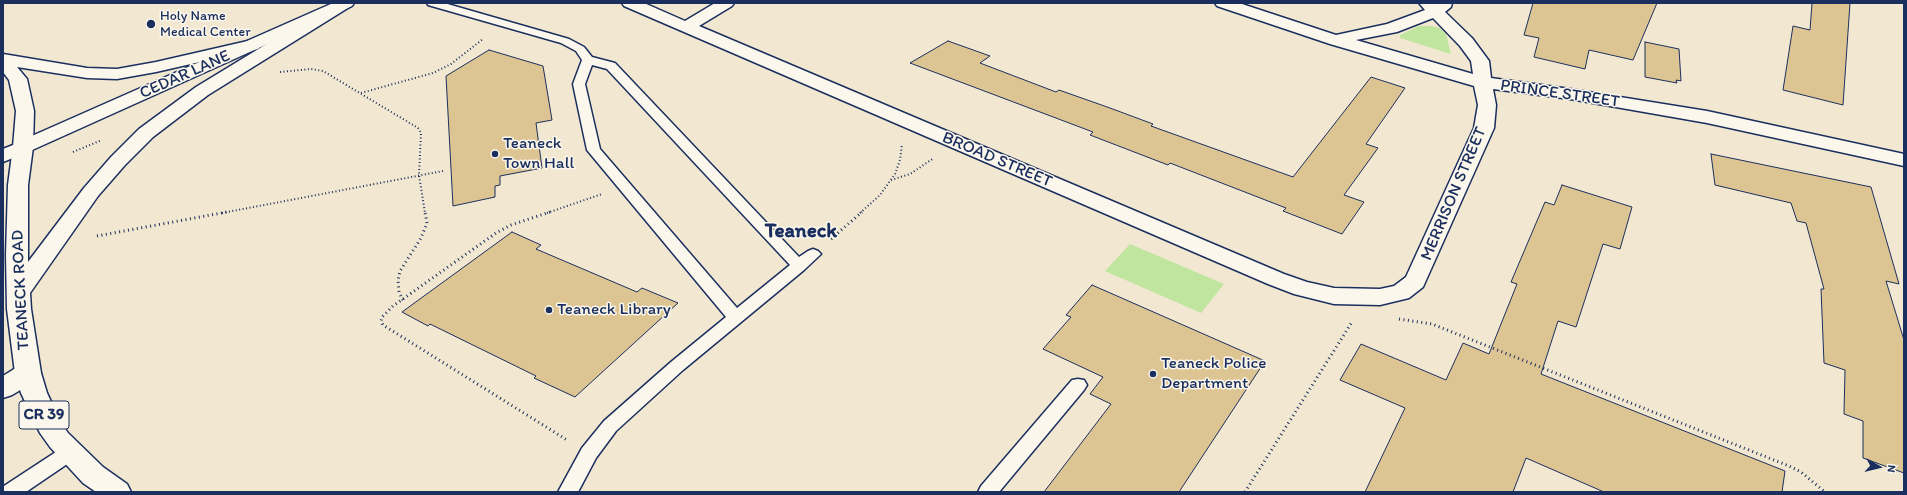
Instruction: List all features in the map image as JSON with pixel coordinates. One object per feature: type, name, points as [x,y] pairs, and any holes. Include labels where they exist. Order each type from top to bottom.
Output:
[{"type":"street","points":[[19,291],[87,197],[109,170],[146,134],[202,92],[346,3]]},
{"type":"street","name":"CEDAR LANE","points":[[3,156],[346,3]]},
{"type":"street","name":"BROAD STREET","points":[[630,3],[1276,279],[1302,289],[1334,296],[1374,297]]},
{"type":"street","points":[[686,27],[726,3]]},
{"type":"street","name":"PRINCE STREET","points":[[1223,3],[1336,40],[1482,83],[1570,94],[1707,117],[1904,160]]},
{"type":"street","points":[[1336,40],[1391,28],[1437,6]]},
{"type":"street","name":"MERRISON STREET","points":[[1374,297],[1401,292],[1415,282],[1484,128],[1487,105],[1482,83],[1480,61],[1437,6]]},
{"type":"street","points":[[3,60],[87,73],[117,74],[156,67],[252,45]]},
{"type":"street","name":"TEANECK ROAD","points":[[3,60],[18,79],[25,111],[23,147],[10,230],[19,291],[24,353],[28,373],[34,393],[49,426],[70,453],[93,475],[117,492]]},
{"type":"street","points":[[3,388],[28,373]]},
{"type":"lane","points":[[432,3],[565,41],[580,49],[588,60],[611,66],[799,266]]},
{"type":"lane","points":[[588,60],[579,84],[594,150],[736,318]]},
{"type":"lane","points":[[568,492],[589,453],[610,426],[677,366],[813,254]]},
{"type":"lane","points":[[988,492],[1078,385]]},
{"type":"lane","points":[[11,492],[70,453]]},
{"type":"path","points":[[360,93],[414,79],[442,69],[459,58],[480,40],[508,25]]},
{"type":"path","points":[[274,73],[311,69],[323,71],[418,128],[421,133],[419,175],[427,223],[421,238],[399,275],[398,286],[403,300]]},
{"type":"path","points":[[71,153],[104,139]]},
{"type":"path","points":[[813,254],[880,195],[895,174],[903,148],[901,139]]},
{"type":"path","points":[[96,236],[443,171]]},
{"type":"path","points":[[589,453],[383,325],[381,321],[382,316],[403,300],[496,233],[510,225],[626,187]]},
{"type":"path","points":[[1245,492],[1352,321]]},
{"type":"green space","points":[[1419,26],[1440,28],[1446,34],[1451,54],[1400,38],[1400,35]]},
{"type":"green space","points":[[1130,244],[1224,284],[1201,313],[1105,271]]},
{"type":"building","points":[[1533,3],[1657,3],[1633,60],[1589,50],[1585,69],[1534,57],[1539,38],[1524,35]]},
{"type":"building","points":[[1812,3],[1850,3],[1843,105],[1783,90],[1793,26],[1810,30]]},
{"type":"building","points":[[948,41],[990,56],[980,63],[1056,92],[1059,90],[1110,108],[1153,124],[1151,126],[1293,177],[1371,77],[1405,88],[1366,144],[1378,148],[1344,195],[1364,202],[1342,234],[1283,211],[1286,208],[1170,163],[1168,165],[1090,135],[1093,132],[910,63]]},
{"type":"building","points":[[1645,42],[1679,49],[1681,81],[1676,80],[1677,83],[1645,77]]},
{"type":"building","points":[[489,50],[543,66],[552,120],[536,123],[542,168],[500,176],[500,185],[495,186],[495,197],[453,206],[446,76]]},
{"type":"building","points":[[1711,154],[1871,187],[1899,284],[1886,281],[1904,340],[1904,473],[1863,458],[1863,421],[1844,414],[1845,370],[1824,363],[1821,289],[1824,289],[1806,223],[1797,221],[1791,203],[1715,185]]},
{"type":"building","points":[[1562,185],[1632,207],[1620,249],[1603,244],[1576,327],[1558,321],[1541,374],[1785,471],[1782,492],[1604,492],[1526,458],[1513,492],[1365,492],[1405,408],[1340,380],[1361,344],[1446,380],[1463,343],[1489,354],[1517,284],[1511,282],[1545,202],[1554,205]]},
{"type":"building","points":[[512,232],[541,245],[536,249],[637,292],[642,288],[678,303],[575,397],[534,378],[536,376],[430,324],[428,326],[402,312]]},
{"type":"building","points":[[1092,285],[1265,361],[1179,492],[1044,492],[1111,404],[1090,394],[1103,377],[1043,349],[1071,317],[1066,315]]},
{"type":"place","name":"Holy Name Medical Center","points":[[151,24]]},
{"type":"place","name":"Teaneck Town Hall","points":[[495,154]]},
{"type":"place","name":"Teaneck Library","points":[[549,310]]},
{"type":"place","name":"Teaneck Police Department","points":[[1153,374]]},
{"type":"district","name":"Teaneck","points":[[801,232]]}]
